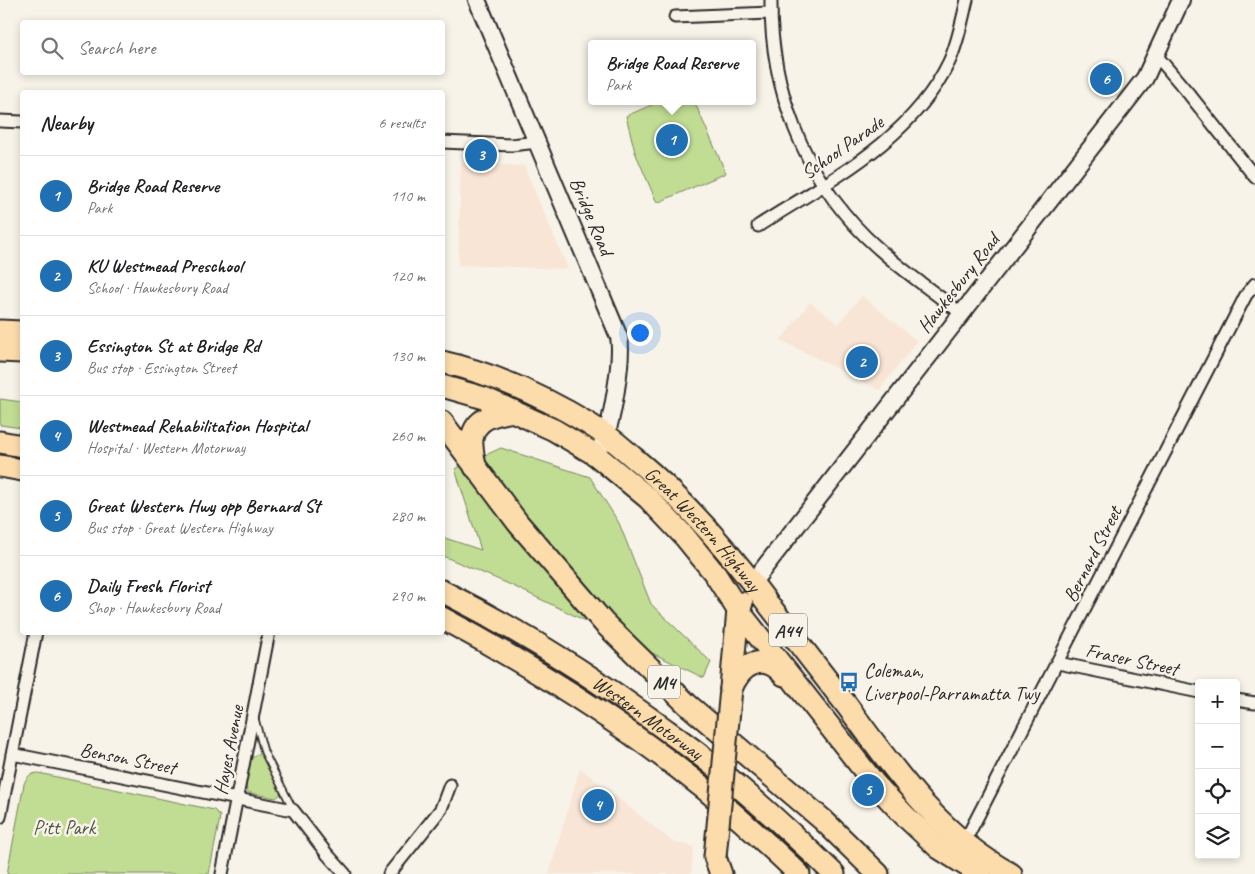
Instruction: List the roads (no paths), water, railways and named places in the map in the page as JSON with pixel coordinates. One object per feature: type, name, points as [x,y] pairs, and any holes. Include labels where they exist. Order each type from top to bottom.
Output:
[{"type":"highway","points":[[0,331],[20,332]]},
{"type":"highway","points":[[0,351],[20,352]]},
{"type":"highway","name":"Great Western Highway","points":[[445,363],[487,375],[534,394],[607,436],[649,470],[689,508],[753,582],[902,779],[931,813],[964,843],[1011,874]]},
{"type":"highway","name":"Great Western Highway","points":[[445,387],[484,398],[554,430],[596,454],[648,498],[668,518],[715,574],[738,610],[875,784],[939,848],[980,874]]},
{"type":"highway","points":[[475,467],[472,439],[476,428],[482,420],[494,414],[514,411]]},
{"type":"highway","points":[[445,426],[475,467]]},
{"type":"highway","points":[[0,442],[20,446]]},
{"type":"highway","points":[[0,466],[20,470]]},
{"type":"highway","name":"M4","points":[[475,467],[518,523],[604,623],[688,705],[823,820],[878,874]]},
{"type":"highway","points":[[717,869],[738,610],[753,582]]},
{"type":"highway","name":"Western Motorway","points":[[445,593],[576,666],[657,723],[718,769],[777,820],[834,874]]},
{"type":"highway","name":"Western Motorway","points":[[445,620],[528,666],[620,726],[705,789],[800,874]]},
{"type":"highway","points":[[731,689],[735,680],[745,668],[764,662],[775,665],[796,692],[813,703]]},
{"type":"street","name":"Bridge Road","points":[[477,0],[620,337],[620,354],[607,436],[596,454]]},
{"type":"street","points":[[770,0],[776,71],[784,103],[801,144],[824,184],[842,209],[866,236],[888,256],[962,313]]},
{"type":"street","name":"School Parade","points":[[758,226],[824,184],[894,135],[926,100],[950,60],[967,0]]},
{"type":"street","name":"Hawkesbury Road","points":[[753,582],[1145,78],[1181,0]]},
{"type":"street","points":[[675,17],[770,13]]},
{"type":"street","points":[[1156,56],[1255,177]]},
{"type":"street","points":[[0,121],[20,122]]},
{"type":"street","points":[[445,142],[511,146],[538,142]]},
{"type":"street","name":"Bernard Street","points":[[964,843],[1246,295],[1255,284]]},
{"type":"street","points":[[0,817],[35,635]]},
{"type":"street","name":"Hayes Avenue","points":[[222,874],[268,635]]},
{"type":"street","name":"Fraser Street","points":[[1058,663],[1195,691]]},
{"type":"street","points":[[1240,701],[1255,704]]},
{"type":"street","name":"Benson Street","points":[[12,754],[293,810]]},
{"type":"street","points":[[389,874],[440,809],[450,784]]},
{"type":"street","points":[[293,810],[345,874]]},
{"type":"lane","points":[[254,715],[264,752],[293,810]]},
{"type":"place","name":"Daily Fresh Florist","points":[[1106,79]]},
{"type":"place","name":"Bridge Road Reserve","points":[[672,140]]},
{"type":"place","name":"Essington St at Bridge Rd","points":[[481,155]]},
{"type":"place","name":"KU Westmead Preschool","points":[[862,362]]},
{"type":"place","name":"Coleman, Liverpool-Parramatta Twy","points":[[849,682]]},
{"type":"place","name":"Great Western Hwy opp Bernard St","points":[[868,790]]},
{"type":"place","name":"Westmead Rehabilitation Hospital","points":[[598,805]]},
{"type":"park label","name":"Pitt Park","points":[[64,827]]}]
